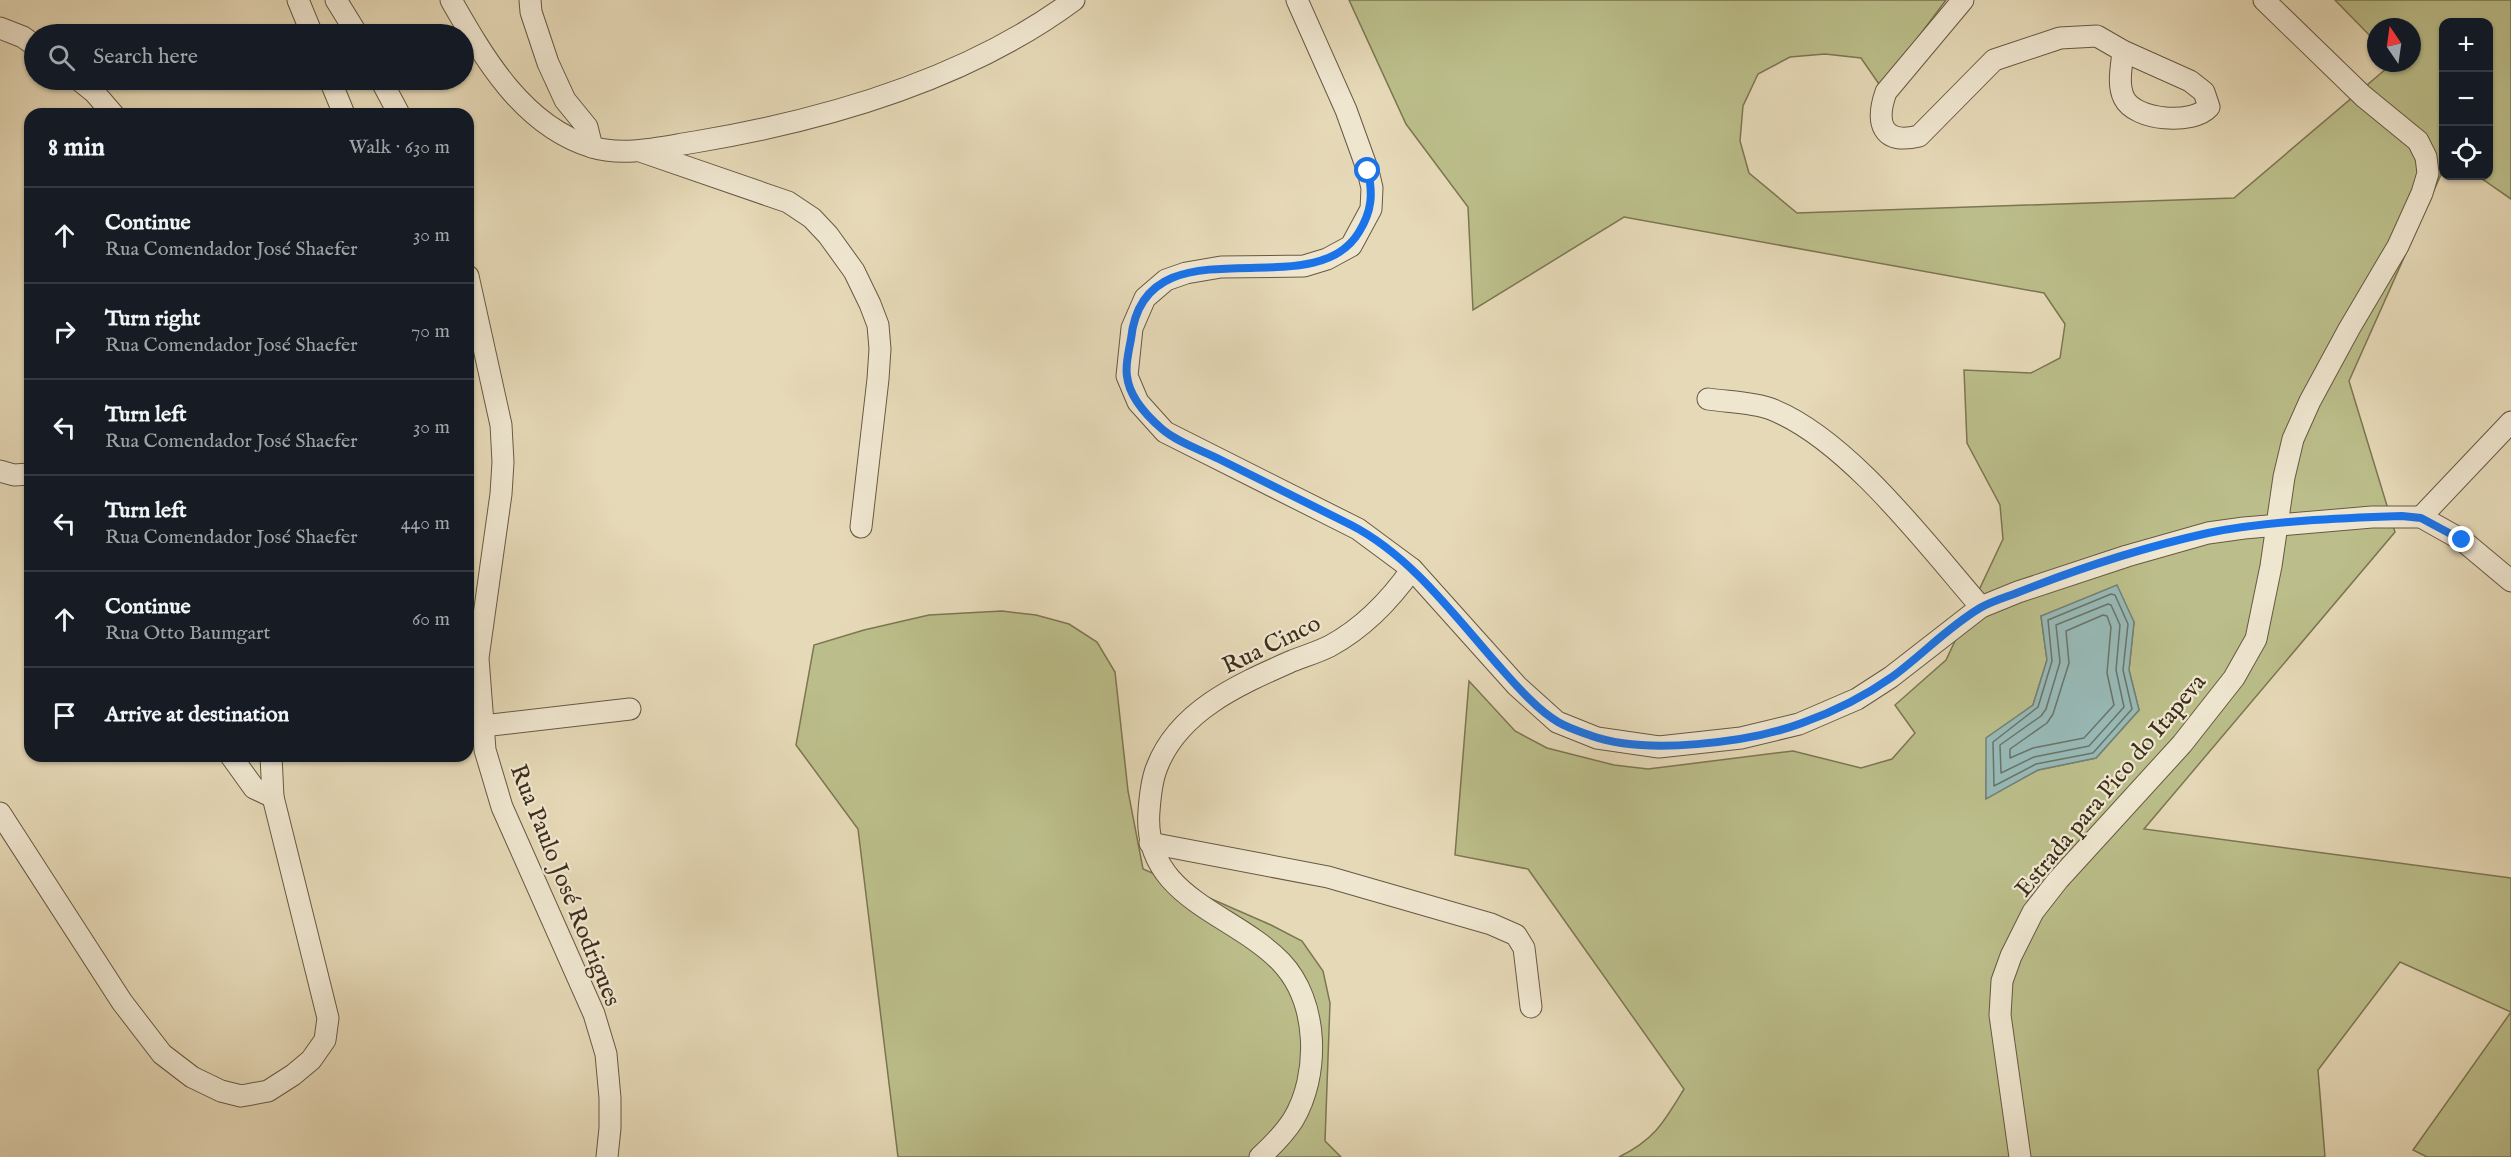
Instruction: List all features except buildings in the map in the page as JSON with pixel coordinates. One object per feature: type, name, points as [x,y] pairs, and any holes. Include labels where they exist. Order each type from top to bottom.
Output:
[{"type":"street","points":[[298,0],[308,24]]},
{"type":"street","points":[[336,0],[351,24]]},
{"type":"street","points":[[451,0],[465,24]]},
{"type":"street","points":[[530,0],[531,12],[548,63],[565,100],[587,127],[592,147]]},
{"type":"street","points":[[639,151],[753,132],[933,79],[981,58],[1015,39],[1074,0]]},
{"type":"street","points":[[1297,0],[1346,110],[1368,171],[1371,209],[1350,246],[1327,259],[1304,266],[1221,267],[1186,273],[1166,280],[1145,298],[1132,328],[1127,376],[1138,402],[1165,432],[1358,529],[1412,569],[1517,686],[1557,722],[1597,738],[1659,747],[1741,738],[1799,724],[1857,699],[1892,677],[1981,607],[2018,592],[2139,552],[2208,533],[2277,524],[2372,517],[2421,518],[2462,540],[2511,581]]},
{"type":"street","points":[[1963,0],[1886,92],[1880,108],[1880,120],[1886,130],[1894,136],[1908,139],[1919,136],[1994,60],[2060,38],[2097,36],[2123,51]]},
{"type":"street","name":"Estrada para Pico do Itapeva","points":[[2020,1157],[2000,1015],[2002,981],[2011,956],[2034,912],[2058,880],[2182,744],[2234,678],[2256,639],[2284,477],[2293,439],[2310,401],[2349,329],[2398,246],[2422,193],[2428,173],[2426,157],[2418,141],[2363,96],[2264,0]]},
{"type":"street","points":[[0,28],[24,38]]},
{"type":"street","points":[[474,40],[500,79],[512,92],[531,111],[572,139],[592,147],[639,151],[788,202],[812,218],[820,227],[854,271],[878,325],[880,349],[878,379],[861,527]]},
{"type":"street","points":[[92,90],[108,108]]},
{"type":"street","points":[[334,90],[342,108]]},
{"type":"street","points":[[386,90],[396,108]]},
{"type":"street","name":"Rua Paulo José Rodrigues","points":[[474,303],[501,425],[503,462],[501,494],[478,658],[485,750],[502,807],[594,1014],[606,1054],[610,1098],[607,1157]]},
{"type":"street","points":[[1708,399],[1770,408],[1802,424],[1845,458],[1896,509],[1981,607]]},
{"type":"street","points":[[2421,518],[2511,422]]},
{"type":"street","points":[[0,471],[14,475],[24,474]]},
{"type":"street","name":"Rua Cinco","points":[[1150,843],[1149,805],[1156,768],[1176,732],[1202,710],[1232,690],[1329,646],[1348,634],[1373,615],[1412,569]]},
{"type":"street","points":[[483,726],[630,709]]},
{"type":"street","points":[[235,762],[254,788],[273,797]]},
{"type":"street","points":[[0,813],[122,1002],[162,1054],[192,1077],[221,1091],[241,1096],[268,1091],[293,1076],[311,1060],[325,1040],[328,1018],[273,797],[271,762]]},
{"type":"street","points":[[1150,843],[1328,877],[1491,924],[1516,935],[1524,948],[1531,1007]]},
{"type":"street","points":[[1150,843],[1160,867],[1194,901],[1282,962],[1295,981],[1305,1005],[1310,1029],[1311,1060],[1304,1095],[1286,1130],[1260,1157]]},
{"type":"green space","points":[[1349,0],[1946,0],[1881,87],[1861,58],[1825,54],[1790,57],[1758,74],[1743,106],[1740,141],[1749,173],[1797,213],[2234,198],[2382,72],[2421,72],[2421,18],[2367,18],[2367,33],[2335,0],[2511,0],[2511,199],[2484,180],[2493,180],[2493,18],[2439,18],[2439,179],[2349,381],[2395,532],[2144,829],[2511,878],[2511,1012],[2400,962],[2318,1070],[2325,1157],[1619,1157],[1642,1143],[1658,1129],[1684,1089],[1528,869],[1455,855],[1469,681],[1515,731],[1547,748],[1614,765],[1648,769],[1793,751],[1861,768],[1892,759],[1915,733],[1895,705],[1946,660],[2003,539],[2000,505],[1967,443],[1964,370],[2031,373],[2060,358],[2065,324],[2044,293],[1624,217],[1473,310],[1468,207],[1406,124]],"holes":[[[2041,616],[2134,622],[2129,670],[2139,710],[2096,758],[2038,770],[1986,798],[1987,739],[2033,705],[2047,660]]]},
{"type":"green space","points":[[1002,611],[1036,615],[1069,624],[1097,642],[1115,672],[1128,791],[1143,869],[1302,941],[1323,971],[1330,1003],[1325,1141],[1341,1157],[898,1157],[858,829],[796,745],[814,645],[864,630],[929,615]]},
{"type":"green space","points":[[2511,1012],[2511,1157],[2427,1157],[2413,1150]]},
{"type":"water","points":[[2117,585],[2134,622],[2129,670],[2139,710],[2096,758],[2038,770],[1986,799],[1986,738],[2033,705],[2047,660],[2041,616]]},
{"type":"route","points":[[1368,171],[1371,209],[1350,246],[1327,259],[1304,266],[1221,267],[1186,273],[1166,280],[1145,298],[1132,328],[1127,376],[1138,402],[1165,432],[1358,529],[1390,551],[1412,569],[1517,686],[1557,722],[1597,738],[1659,747],[1741,738],[1799,724],[1857,699],[1892,677],[1981,607],[2018,592],[2127,556],[2208,533],[2277,524],[2402,516],[2421,518],[2462,540]]}]
